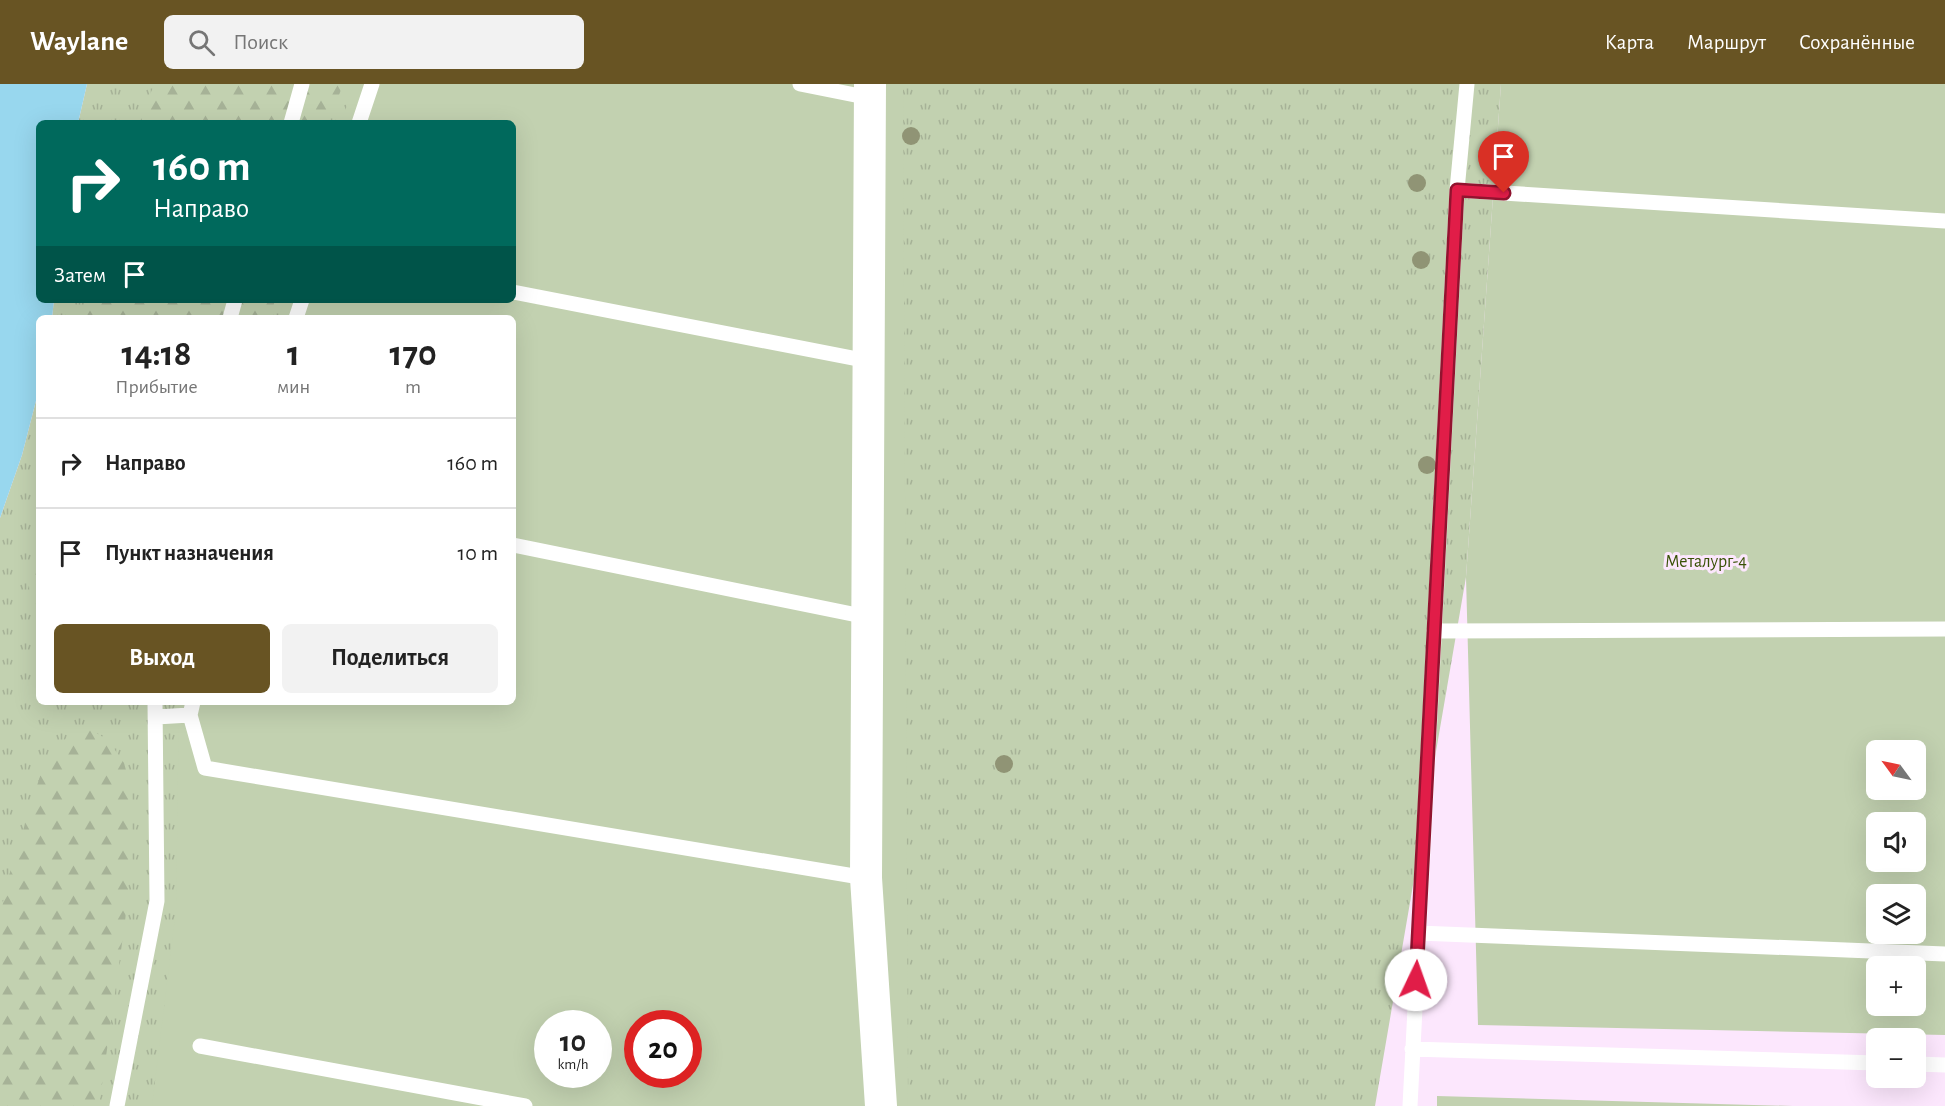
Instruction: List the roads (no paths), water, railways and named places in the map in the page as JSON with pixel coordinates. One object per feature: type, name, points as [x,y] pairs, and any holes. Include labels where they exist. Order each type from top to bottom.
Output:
[{"type":"street","points":[[870,91],[866,878],[881,1106]]},
{"type":"lane","points":[[292,120],[302,84]]},
{"type":"lane","points":[[360,120],[372,84]]},
{"type":"lane","points":[[800,84],[870,91]]},
{"type":"lane","points":[[1410,1106],[1457,190],[1467,84]]},
{"type":"lane","points":[[1457,190],[1945,221]]},
{"type":"lane","points":[[516,293],[868,361]]},
{"type":"lane","points":[[516,546],[867,616]]},
{"type":"lane","points":[[1434,631],[1945,629]]},
{"type":"lane","points":[[117,1106],[157,901],[155,710],[192,708],[205,768],[866,878]]},
{"type":"lane","points":[[1418,933],[1945,954]]},
{"type":"lane","points":[[200,1046],[525,1106]]},
{"type":"lane","points":[[1412,1049],[1866,1063]]},
{"type":"lane","points":[[1926,1064],[1945,1065]]},
{"type":"water","points":[[0,84],[87,84],[79,120],[36,120],[36,303],[54,303],[52,315],[36,315],[36,401],[22,455],[0,518]]},
{"type":"park label","name":"Металург-4","points":[[1706,561]]}]
